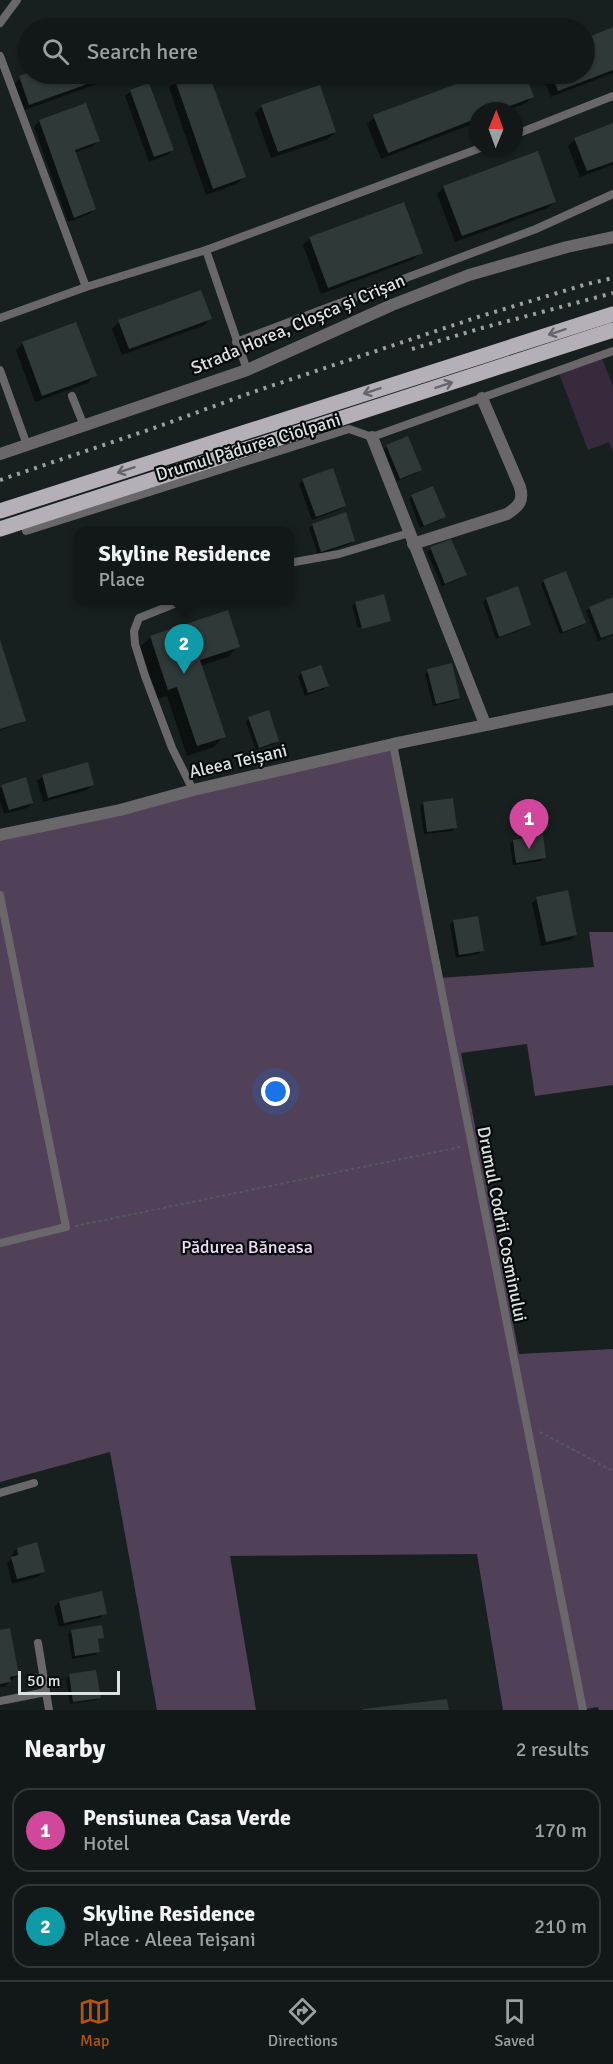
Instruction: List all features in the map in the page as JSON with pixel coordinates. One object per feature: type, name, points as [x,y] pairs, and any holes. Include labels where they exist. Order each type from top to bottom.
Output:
[{"type":"main road","points":[[0,511],[613,314]]},
{"type":"main road","points":[[0,529],[28,525],[613,330]]},
{"type":"street","name":"Strada Horea, Cloșca și Crișan","points":[[0,454],[246,370],[392,305],[470,275],[567,247],[613,237]]},
{"type":"street","points":[[411,538],[507,514],[519,506],[522,495],[520,487],[482,398]]},
{"type":"street","points":[[372,437],[485,724]]},
{"type":"street","name":"Aleea Teișani","points":[[0,835],[120,810],[193,790],[393,744],[613,699]]},
{"type":"lane","points":[[0,23],[17,0]]},
{"type":"lane","points":[[0,56],[86,287]]},
{"type":"lane","points":[[523,131],[613,96]]},
{"type":"lane","points":[[0,318],[86,287],[206,250],[469,152]]},
{"type":"lane","points":[[236,342],[536,230],[613,194]]},
{"type":"lane","points":[[206,250],[246,370]]},
{"type":"lane","points":[[372,437],[613,351]]},
{"type":"lane","points":[[0,370],[27,445]]},
{"type":"lane","points":[[72,396],[84,426]]},
{"type":"lane","name":"Drumul Pădurea Ciolpani","points":[[28,525],[349,429],[372,437]]},
{"type":"lane","points":[[294,561],[411,538]]},
{"type":"lane","points":[[172,605],[139,618],[134,631],[135,644],[172,748],[193,790]]},
{"type":"lane","name":"Drumul Codrii Cosminului","points":[[393,744],[583,1710]]},
{"type":"lane","points":[[0,895],[66,1227],[0,1243]]},
{"type":"lane","points":[[0,1493],[34,1483]]},
{"type":"lane","points":[[38,1643],[49,1710]]},
{"type":"lane","points":[[0,1701],[46,1692]]},
{"type":"path","points":[[66,1227],[471,1145]]},
{"type":"path","points":[[527,1425],[613,1472]]},
{"type":"shaded area","points":[[601,356],[613,386],[613,452],[609,442],[588,450],[558,371]]},
{"type":"green space","name":"Pădurea Băneasa","points":[[393,744],[439,978],[594,967],[589,932],[613,932],[613,1085],[535,1096],[527,1044],[461,1053],[519,1354],[613,1349],[613,1710],[599,1710],[598,1707],[579,1710],[503,1710],[477,1554],[230,1556],[256,1710],[157,1710],[110,1452],[0,1482],[0,835]]},
{"type":"building","points":[[613,27],[613,70],[595,77],[595,34]]},
{"type":"building","points":[[22,84],[87,84],[29,105]]},
{"type":"building","points":[[149,84],[174,150],[154,157],[130,90]]},
{"type":"building","points":[[176,84],[213,84],[246,177],[213,189]]},
{"type":"building","points":[[456,84],[529,84],[534,97],[521,102],[469,102],[469,122],[388,153],[373,115]]},
{"type":"building","points":[[555,84],[576,84],[558,91]]},
{"type":"building","points":[[320,85],[336,132],[278,152],[261,105]]},
{"type":"building","points":[[86,103],[100,141],[75,150],[96,209],[74,218],[39,120]]},
{"type":"building","points":[[613,123],[613,162],[587,171],[574,138]]},
{"type":"building","points":[[538,151],[556,202],[462,236],[443,186]]},
{"type":"building","points":[[404,202],[423,253],[328,288],[309,237]]},
{"type":"building","points":[[201,290],[212,319],[129,349],[118,320]]},
{"type":"building","points":[[76,322],[97,376],[42,396],[22,342]]},
{"type":"building","points":[[408,436],[422,470],[400,479],[386,445]]},
{"type":"building","points":[[333,468],[346,506],[316,517],[302,479]]},
{"type":"building","points":[[433,486],[446,517],[424,526],[411,495]]},
{"type":"building","points":[[346,512],[355,541],[321,552],[312,524]]},
{"type":"building","points":[[451,539],[467,575],[445,584],[430,547]]},
{"type":"building","points":[[566,571],[586,623],[563,632],[543,580]]},
{"type":"building","points":[[518,586],[531,625],[499,637],[486,598]]},
{"type":"building","points":[[384,594],[391,621],[362,629],[355,602]]},
{"type":"building","points":[[613,597],[613,634],[601,638],[589,607]]},
{"type":"building","points":[[228,610],[240,647],[200,660],[226,737],[197,746],[177,687],[168,690],[150,636]]},
{"type":"building","points":[[0,640],[26,721],[0,729]]},
{"type":"building","points":[[452,663],[460,698],[436,704],[427,669]]},
{"type":"building","points":[[321,665],[329,686],[308,693],[301,672]]},
{"type":"building","points":[[269,710],[279,741],[259,748],[248,717]]},
{"type":"building","points":[[88,762],[94,785],[48,798],[42,775]]},
{"type":"building","points":[[26,777],[33,803],[9,810],[1,785]]},
{"type":"building","points":[[453,798],[457,828],[427,832],[423,802]]},
{"type":"building","points":[[543,835],[546,858],[516,863],[513,840]]},
{"type":"building","points":[[568,890],[577,935],[546,942],[536,897]]},
{"type":"building","points":[[478,916],[484,951],[459,955],[453,920]]},
{"type":"building","points":[[37,1542],[45,1572],[17,1579],[11,1557],[18,1555],[17,1548]]},
{"type":"building","points":[[102,1591],[107,1614],[64,1623],[59,1601]]},
{"type":"building","points":[[102,1625],[104,1638],[98,1639],[100,1652],[75,1656],[71,1630]]},
{"type":"building","points":[[10,1628],[19,1675],[10,1677],[11,1682],[0,1684],[0,1630]]},
{"type":"building","points":[[96,1670],[101,1698],[73,1702],[69,1674]]},
{"type":"building","points":[[447,1699],[449,1710],[363,1710],[363,1709]]},
{"type":"railway","points":[[0,480],[478,317],[613,278]]},
{"type":"railway","points":[[412,349],[613,293]]},
{"type":"place","name":"Skyline Residence","points":[[184,674]]},
{"type":"place","name":"Pensiunea Casa Verde","points":[[529,849]]}]
